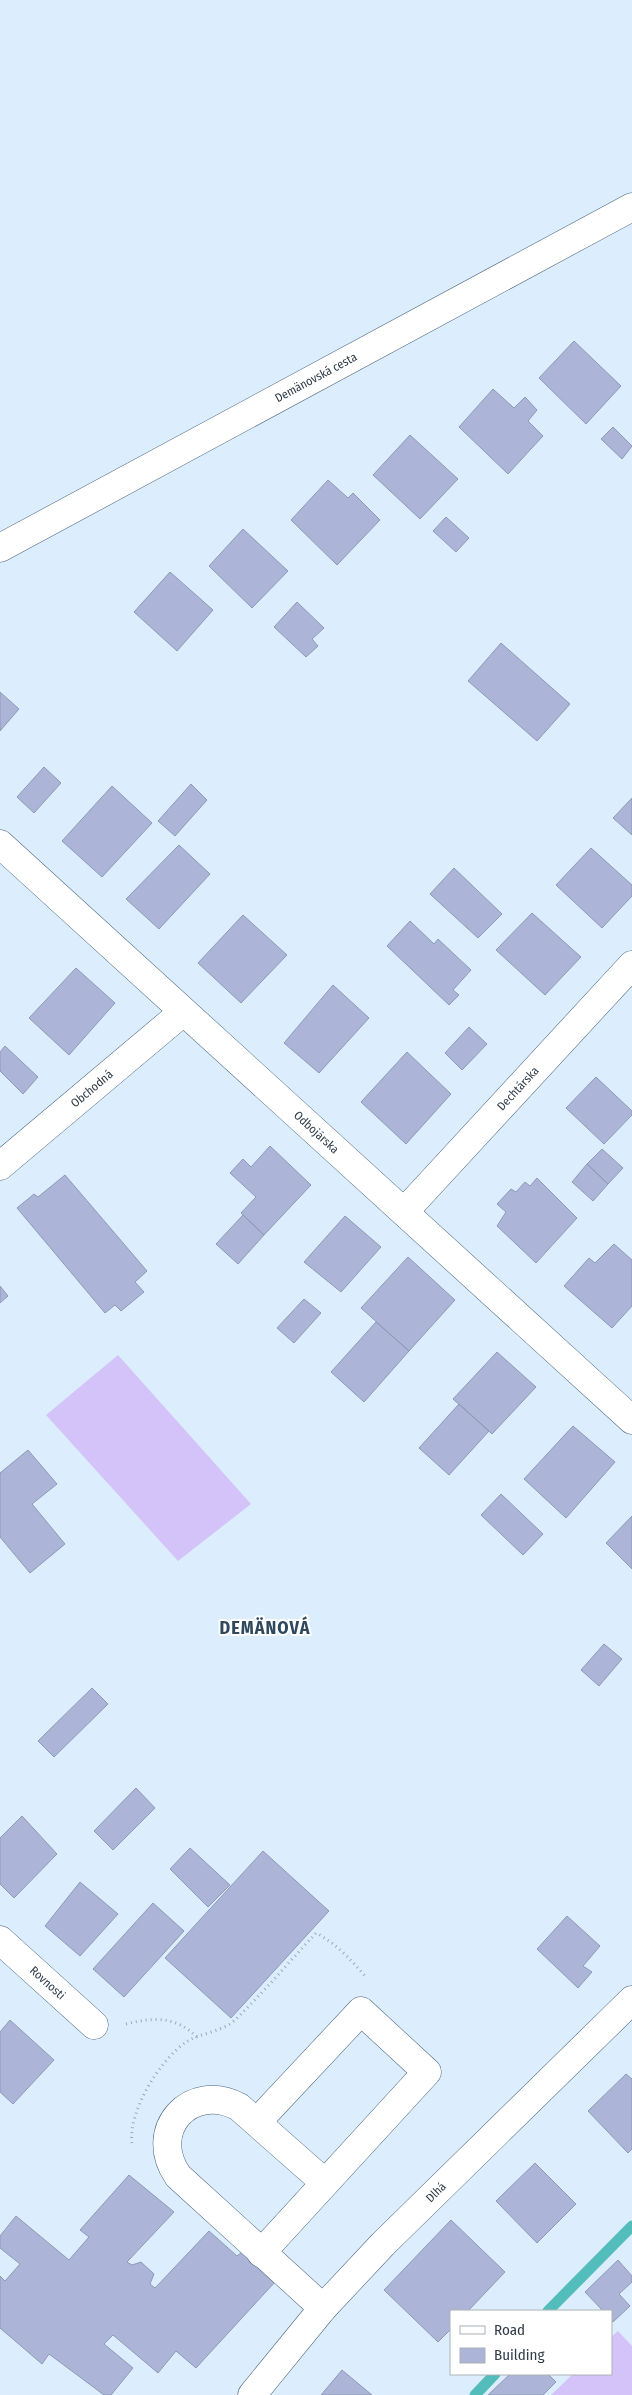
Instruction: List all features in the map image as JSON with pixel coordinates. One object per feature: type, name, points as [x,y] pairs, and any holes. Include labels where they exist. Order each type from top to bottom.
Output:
[{"type":"street","name":"Demänovská cesta","points":[[0,548],[632,207]]},
{"type":"street","name":"Odbojárska","points":[[0,844],[632,1420]]},
{"type":"street","name":"Dechtárska","points":[[404,1212],[632,965]]},
{"type":"street","name":"Obchodná","points":[[0,1166],[183,1012]]},
{"type":"street","name":"Rovnosti","points":[[0,1940],[94,2025]]},
{"type":"street","name":"Dlhá","points":[[252,2395],[323,2308],[390,2237],[632,2000]]},
{"type":"street","points":[[257,2122],[361,2011],[427,2072],[324,2182],[262,2252]]},
{"type":"street","points":[[323,2308],[178,2176],[170,2165],[167,2150],[169,2131],[179,2113],[190,2104],[203,2100],[228,2101],[257,2122],[324,2182]]},
{"type":"path","points":[[133,2150],[131,2134],[138,2108],[152,2081],[169,2057],[187,2041],[233,2022],[316,1933],[331,1941],[344,1952],[379,1993],[361,2011]]},
{"type":"path","points":[[94,2025],[101,2032],[148,2018],[161,2018],[175,2021],[198,2037]]},
{"type":"shaded area","points":[[118,1355],[251,1504],[178,1561],[46,1415]]},
{"type":"shaded area","points":[[618,2331],[632,2346],[632,2395],[551,2395],[572,2375],[612,2375],[612,2336]]},
{"type":"building","points":[[574,341],[621,386],[586,424],[539,378]]},
{"type":"building","points":[[493,389],[514,408],[525,397],[537,410],[528,421],[543,436],[508,474],[459,427]]},
{"type":"building","points":[[613,427],[632,446],[622,459],[601,439]]},
{"type":"building","points":[[410,435],[458,479],[420,519],[373,475]]},
{"type":"building","points":[[328,480],[348,498],[353,493],[380,520],[337,565],[291,520]]},
{"type":"building","points":[[446,517],[469,538],[456,552],[433,531]]},
{"type":"building","points":[[243,529],[288,571],[252,608],[209,566]]},
{"type":"building","points":[[170,572],[213,610],[177,651],[134,612]]},
{"type":"building","points":[[297,602],[324,628],[312,639],[318,646],[306,657],[274,627]]},
{"type":"building","points":[[501,643],[570,704],[537,741],[468,681]]},
{"type":"building","points":[[0,692],[19,709],[0,731]]},
{"type":"building","points":[[44,767],[61,783],[34,813],[17,797]]},
{"type":"building","points":[[191,784],[207,800],[175,836],[158,821]]},
{"type":"building","points":[[112,786],[152,823],[102,877],[62,841]]},
{"type":"building","points":[[632,798],[632,835],[613,818]]},
{"type":"building","points":[[179,845],[210,874],[159,929],[126,899]]},
{"type":"building","points":[[591,848],[632,885],[632,896],[602,928],[556,885]]},
{"type":"building","points":[[454,868],[502,914],[478,938],[430,894]]},
{"type":"building","points":[[532,913],[581,957],[545,995],[496,950]]},
{"type":"building","points":[[243,915],[287,955],[241,1003],[198,963]]},
{"type":"building","points":[[410,921],[434,944],[438,939],[471,970],[453,990],[459,995],[449,1005],[387,946]]},
{"type":"building","points":[[76,968],[115,1003],[69,1055],[29,1018]]},
{"type":"building","points":[[333,985],[369,1018],[319,1073],[284,1043]]},
{"type":"building","points":[[469,1027],[487,1044],[462,1070],[445,1053]]},
{"type":"building","points":[[5,1046],[38,1077],[23,1094],[0,1071],[0,1052]]},
{"type":"building","points":[[407,1052],[451,1094],[406,1144],[361,1102]]},
{"type":"building","points":[[596,1077],[632,1111],[632,1115],[604,1144],[566,1108]]},
{"type":"building","points":[[270,1146],[311,1185],[264,1235],[241,1213],[256,1197],[230,1173],[243,1159],[251,1167]]},
{"type":"building","points":[[602,1149],[623,1168],[608,1184],[587,1164]]},
{"type":"building","points":[[587,1164],[608,1184],[593,1201],[572,1182]]},
{"type":"building","points":[[65,1175],[147,1271],[135,1282],[144,1292],[121,1311],[115,1305],[105,1313],[17,1208],[34,1194],[38,1197]]},
{"type":"building","points":[[537,1178],[577,1218],[536,1263],[497,1226],[506,1212],[497,1204],[511,1189],[516,1192],[525,1182],[530,1186]]},
{"type":"building","points":[[243,1215],[264,1235],[238,1264],[216,1244]]},
{"type":"building","points":[[345,1216],[381,1247],[341,1292],[304,1262]]},
{"type":"building","points":[[614,1244],[632,1260],[632,1306],[612,1328],[564,1286],[589,1258],[595,1263]]},
{"type":"building","points":[[408,1257],[455,1300],[409,1351],[361,1308]]},
{"type":"building","points":[[0,1286],[8,1296],[0,1303]]},
{"type":"building","points":[[304,1299],[321,1313],[294,1343],[277,1328]]},
{"type":"building","points":[[376,1322],[409,1351],[364,1402],[331,1372]]},
{"type":"building","points":[[497,1352],[536,1387],[492,1434],[453,1399]]},
{"type":"building","points":[[459,1404],[489,1431],[449,1475],[419,1448]]},
{"type":"building","points":[[573,1426],[615,1462],[566,1518],[524,1479]]},
{"type":"building","points":[[28,1450],[57,1484],[32,1504],[65,1544],[30,1573],[0,1537],[0,1473]]},
{"type":"building","points":[[501,1494],[543,1534],[523,1555],[481,1515]]},
{"type":"building","points":[[632,1516],[632,1569],[606,1543]]},
{"type":"building","points":[[604,1644],[622,1659],[599,1686],[581,1670]]},
{"type":"building","points":[[92,1688],[108,1704],[54,1757],[38,1741]]},
{"type":"building","points":[[136,1788],[155,1808],[113,1850],[94,1831]]},
{"type":"building","points":[[22,1816],[57,1854],[14,1898],[0,1884],[0,1838]]},
{"type":"building","points":[[190,1848],[230,1885],[208,1907],[170,1869]]},
{"type":"building","points":[[263,1851],[329,1911],[231,2018],[165,1958]]},
{"type":"building","points":[[80,1882],[118,1914],[80,1956],[45,1926]]},
{"type":"building","points":[[153,1903],[184,1931],[124,1997],[93,1969]]},
{"type":"building","points":[[567,1916],[600,1946],[583,1966],[592,1972],[578,1988],[537,1949]]},
{"type":"building","points":[[10,2020],[54,2060],[13,2104],[0,2092],[0,2032]]},
{"type":"building","points":[[626,2074],[632,2079],[632,2149],[628,2153],[588,2111]]},
{"type":"building","points":[[535,2163],[576,2204],[537,2243],[496,2201]]},
{"type":"building","points":[[129,2175],[174,2212],[127,2262],[132,2265],[141,2262],[154,2274],[150,2284],[155,2288],[209,2231],[237,2256],[242,2252],[275,2282],[196,2368],[176,2351],[158,2373],[113,2335],[104,2344],[133,2368],[111,2395],[104,2395],[49,2354],[42,2364],[0,2328],[0,2276],[5,2281],[20,2264],[0,2248],[0,2236],[16,2216],[69,2260],[89,2237],[80,2230]]},
{"type":"building","points":[[451,2220],[505,2272],[469,2310],[450,2310],[450,2330],[438,2342],[384,2290]]},
{"type":"building","points":[[618,2260],[632,2276],[632,2282],[619,2294],[630,2306],[613,2322],[612,2310],[602,2310],[585,2292]]},
{"type":"building","points":[[342,2370],[372,2395],[321,2395]]},
{"type":"building","points":[[509,2375],[549,2375],[556,2382],[543,2395],[488,2395]]},
{"type":"waterway","points":[[549,2310],[632,2226]]},
{"type":"waterway","points":[[475,2395],[494,2375]]},
{"type":"district","name":"DEMÄNOVÁ","points":[[265,1628]]}]
